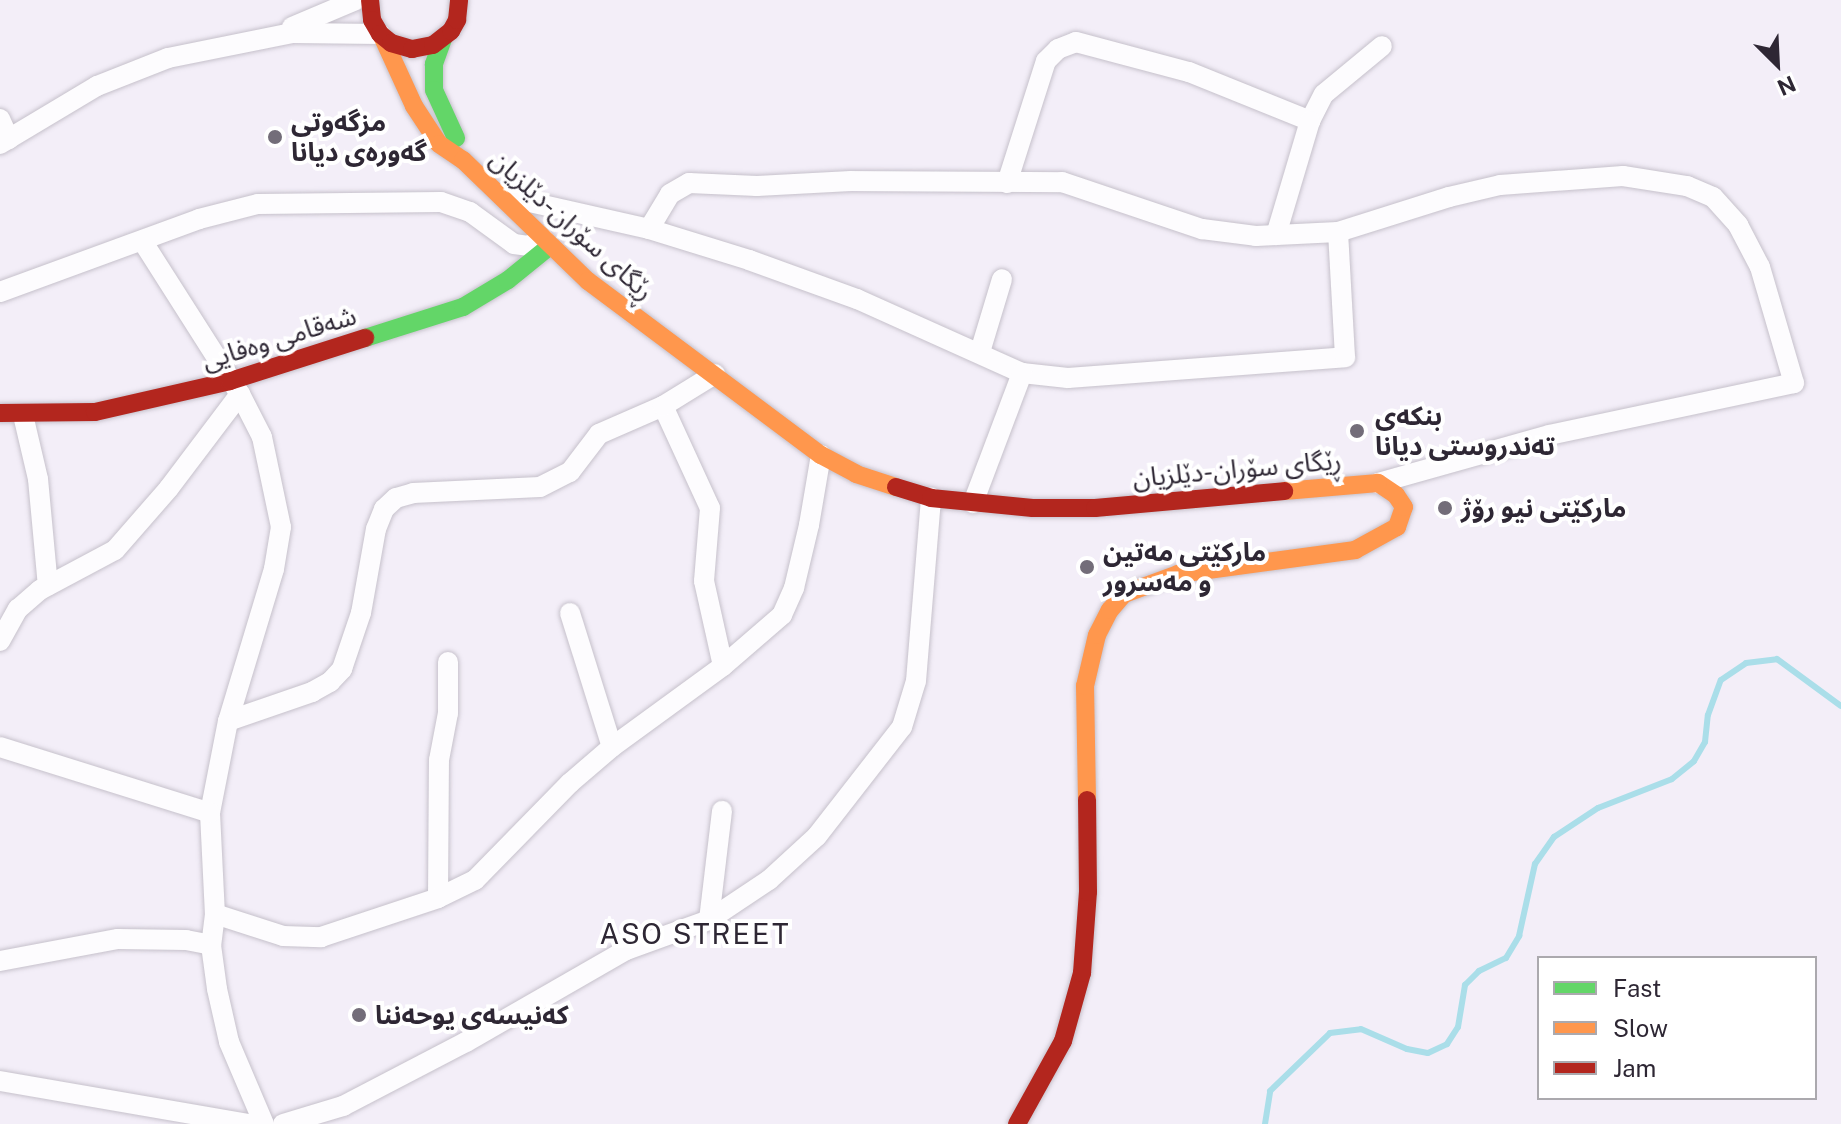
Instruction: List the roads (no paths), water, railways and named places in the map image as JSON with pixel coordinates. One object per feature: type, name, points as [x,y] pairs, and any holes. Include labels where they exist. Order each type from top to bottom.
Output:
[{"type":"main road","name":"ڕێگای سۆران-دێلزیان","points":[[370,0],[372,20],[425,126],[439,144],[463,160],[609,298],[821,455],[881,483],[931,498],[973,503],[1033,508],[1095,508],[1378,483],[1396,495],[1404,507],[1397,527],[1375,542],[1330,556],[1178,574],[1124,594],[1110,610],[1097,635],[1085,686],[1088,892],[1082,973],[1063,1041],[1017,1124]]},
{"type":"main road","name":"ڕێگای سۆران-دێلزیان","points":[[459,0],[457,20],[443,39],[434,64],[434,90],[463,160]]},
{"type":"main road","points":[[381,35],[412,49],[443,39]]},
{"type":"main road","name":"شەقامی وەفایی","points":[[0,413],[59,415],[235,387],[463,307],[508,280],[547,242]]},
{"type":"street","points":[[270,36],[356,0]]},
{"type":"street","points":[[0,119],[5,141],[120,76],[168,58],[270,36],[314,32],[381,35]]},
{"type":"street","points":[[1007,183],[1046,61],[1058,49],[1076,42],[1189,72],[1310,121]]},
{"type":"street","points":[[1276,235],[1310,121],[1324,94],[1382,46]]},
{"type":"street","points":[[649,229],[670,194],[689,183],[757,186],[851,181],[1062,182],[1202,229],[1276,235],[1338,232],[1449,197],[1500,185],[1623,176],[1687,186],[1713,197],[1738,225],[1760,267],[1794,383],[1549,435],[1378,483]]},
{"type":"street","points":[[500,196],[649,229],[749,260],[857,299],[1022,373],[1096,376],[1345,357],[1338,232]]},
{"type":"street","points":[[0,292],[228,210],[258,204],[425,200],[470,212],[514,244],[528,246],[547,242]]},
{"type":"street","points":[[143,242],[235,387],[262,437],[281,527],[274,569],[228,721],[210,813],[215,914],[211,945],[229,1042],[264,1124]]},
{"type":"street","points":[[980,352],[1002,279]]},
{"type":"street","points":[[973,503],[1022,373]]},
{"type":"street","points":[[228,721],[312,692],[330,682],[342,669],[361,613],[376,529],[384,509],[396,498],[413,493],[540,487],[570,472],[599,434],[663,406],[715,374]]},
{"type":"street","points":[[0,641],[9,607],[115,550],[169,488],[235,387]]},
{"type":"street","points":[[663,406],[710,508],[704,581],[723,666]]},
{"type":"street","points":[[23,415],[38,479],[48,586]]},
{"type":"street","points":[[215,914],[283,936],[321,937],[438,898],[475,880],[534,818],[612,747],[723,666],[782,615],[794,588],[821,455]]},
{"type":"street","points":[[283,1124],[343,1106],[466,1042],[626,950],[709,920],[769,880],[817,836],[902,727],[916,681],[931,498]]},
{"type":"street","points":[[570,613],[612,747]]},
{"type":"street","points":[[438,898],[438,786],[448,713],[448,662]]},
{"type":"street","points":[[0,747],[210,813]]},
{"type":"street","points":[[709,920],[722,811]]},
{"type":"street","points":[[0,961],[118,939],[186,940],[211,945]]},
{"type":"street","points":[[0,1081],[250,1124]]},
{"type":"waterway","points":[[1265,1124],[1270,1091],[1330,1033],[1361,1029],[1407,1049],[1428,1053],[1447,1044],[1458,1027],[1465,985],[1479,971],[1506,958],[1519,936],[1535,864],[1554,837],[1598,808],[1672,779],[1694,761],[1705,742],[1708,715],[1721,680],[1746,663],[1777,659],[1841,706]]},
{"type":"place","name":"مزگەوتی گەورەی دیانا","points":[[275,137]]},
{"type":"place","name":"بنکەی تەندروستی دیانا","points":[[1357,431]]},
{"type":"place","name":"مارکێتی نیو رۆژ","points":[[1445,508]]},
{"type":"place","name":"مارکێتی مەتین و مەسرور","points":[[1087,567]]},
{"type":"place","name":"کەنیسەی یوحەننا","points":[[359,1015]]},
{"type":"district","name":"ASO STREET","points":[[695,934]]}]
